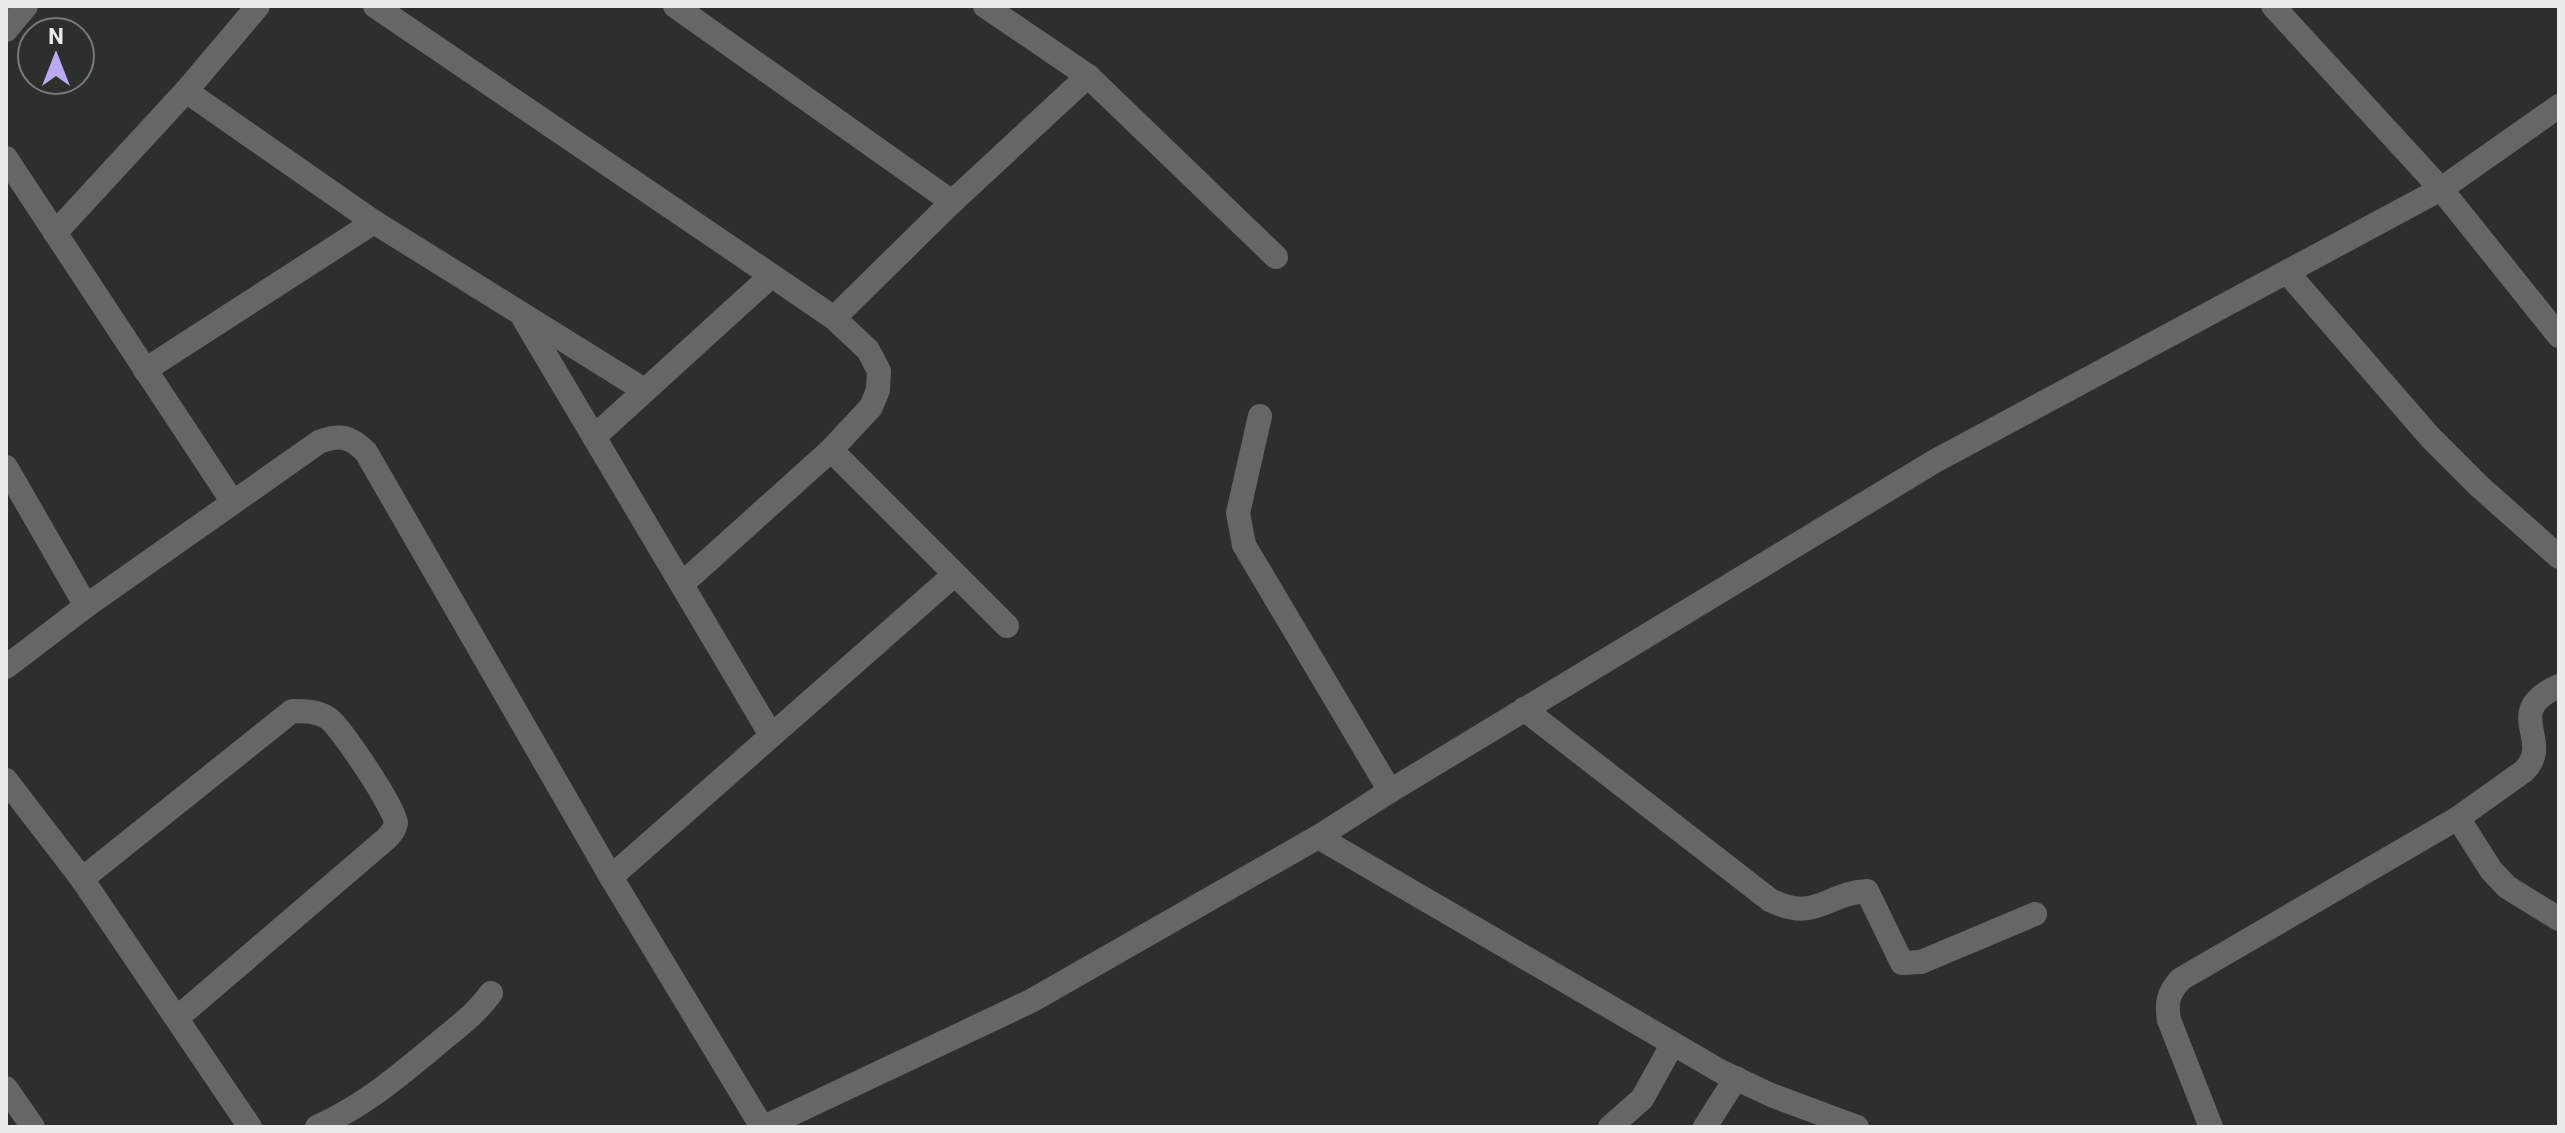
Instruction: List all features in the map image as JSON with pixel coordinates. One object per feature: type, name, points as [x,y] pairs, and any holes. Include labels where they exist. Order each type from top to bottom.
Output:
[{"type":"street","points":[[6,30],[26,6]]},
{"type":"street","points":[[55,233],[186,91],[258,6]]},
{"type":"street","points":[[375,6],[834,318],[868,350],[879,371],[878,390],[871,407],[831,450],[682,584]]},
{"type":"street","points":[[675,6],[952,202]]},
{"type":"street","points":[[985,6],[1088,76],[1276,257]]},
{"type":"street","points":[[2273,6],[2441,189],[2559,336]]},
{"type":"street","points":[[834,318],[952,202],[1088,76]]},
{"type":"street","points":[[186,91],[374,222],[644,390]]},
{"type":"street","points":[[6,667],[232,501],[319,442],[338,435],[353,440],[366,452],[611,877],[763,1127],[1031,1001],[1318,837],[1935,461],[2441,189],[2559,106]]},
{"type":"street","points":[[6,158],[232,501]]},
{"type":"street","points":[[145,370],[374,222]]},
{"type":"street","points":[[2287,272],[2430,437],[2559,557]]},
{"type":"street","points":[[594,437],[771,276]]},
{"type":"street","points":[[521,313],[771,735]]},
{"type":"street","points":[[1260,416],[1238,513],[1244,545],[1390,791]]},
{"type":"street","points":[[831,450],[1007,626]]},
{"type":"street","points":[[6,467],[86,606]]},
{"type":"street","points":[[611,877],[954,575]]},
{"type":"street","points":[[2211,1127],[2169,1020],[2169,992],[2181,979],[2458,818],[2532,763],[2535,753],[2529,713],[2533,702],[2559,686]]},
{"type":"street","points":[[1524,709],[1770,900],[1785,908],[1798,910],[1823,906],[1867,891],[1902,963],[1921,962],[2035,914]]},
{"type":"street","points":[[82,879],[292,711],[312,711],[326,717],[343,734],[389,805],[396,820],[394,829],[177,1018]]},
{"type":"street","points":[[6,780],[82,879],[250,1127]]},
{"type":"street","points":[[2458,818],[2491,870],[2507,887],[2559,919]]},
{"type":"street","points":[[1318,837],[1672,1045],[1810,1111],[1857,1127]]},
{"type":"street","points":[[317,1127],[340,1117],[383,1090],[478,1011],[491,993]]},
{"type":"street","points":[[1610,1127],[1642,1099],[1672,1045]]},
{"type":"street","points":[[1705,1127],[1736,1078]]},
{"type":"street","points":[[6,1088],[33,1127]]}]
